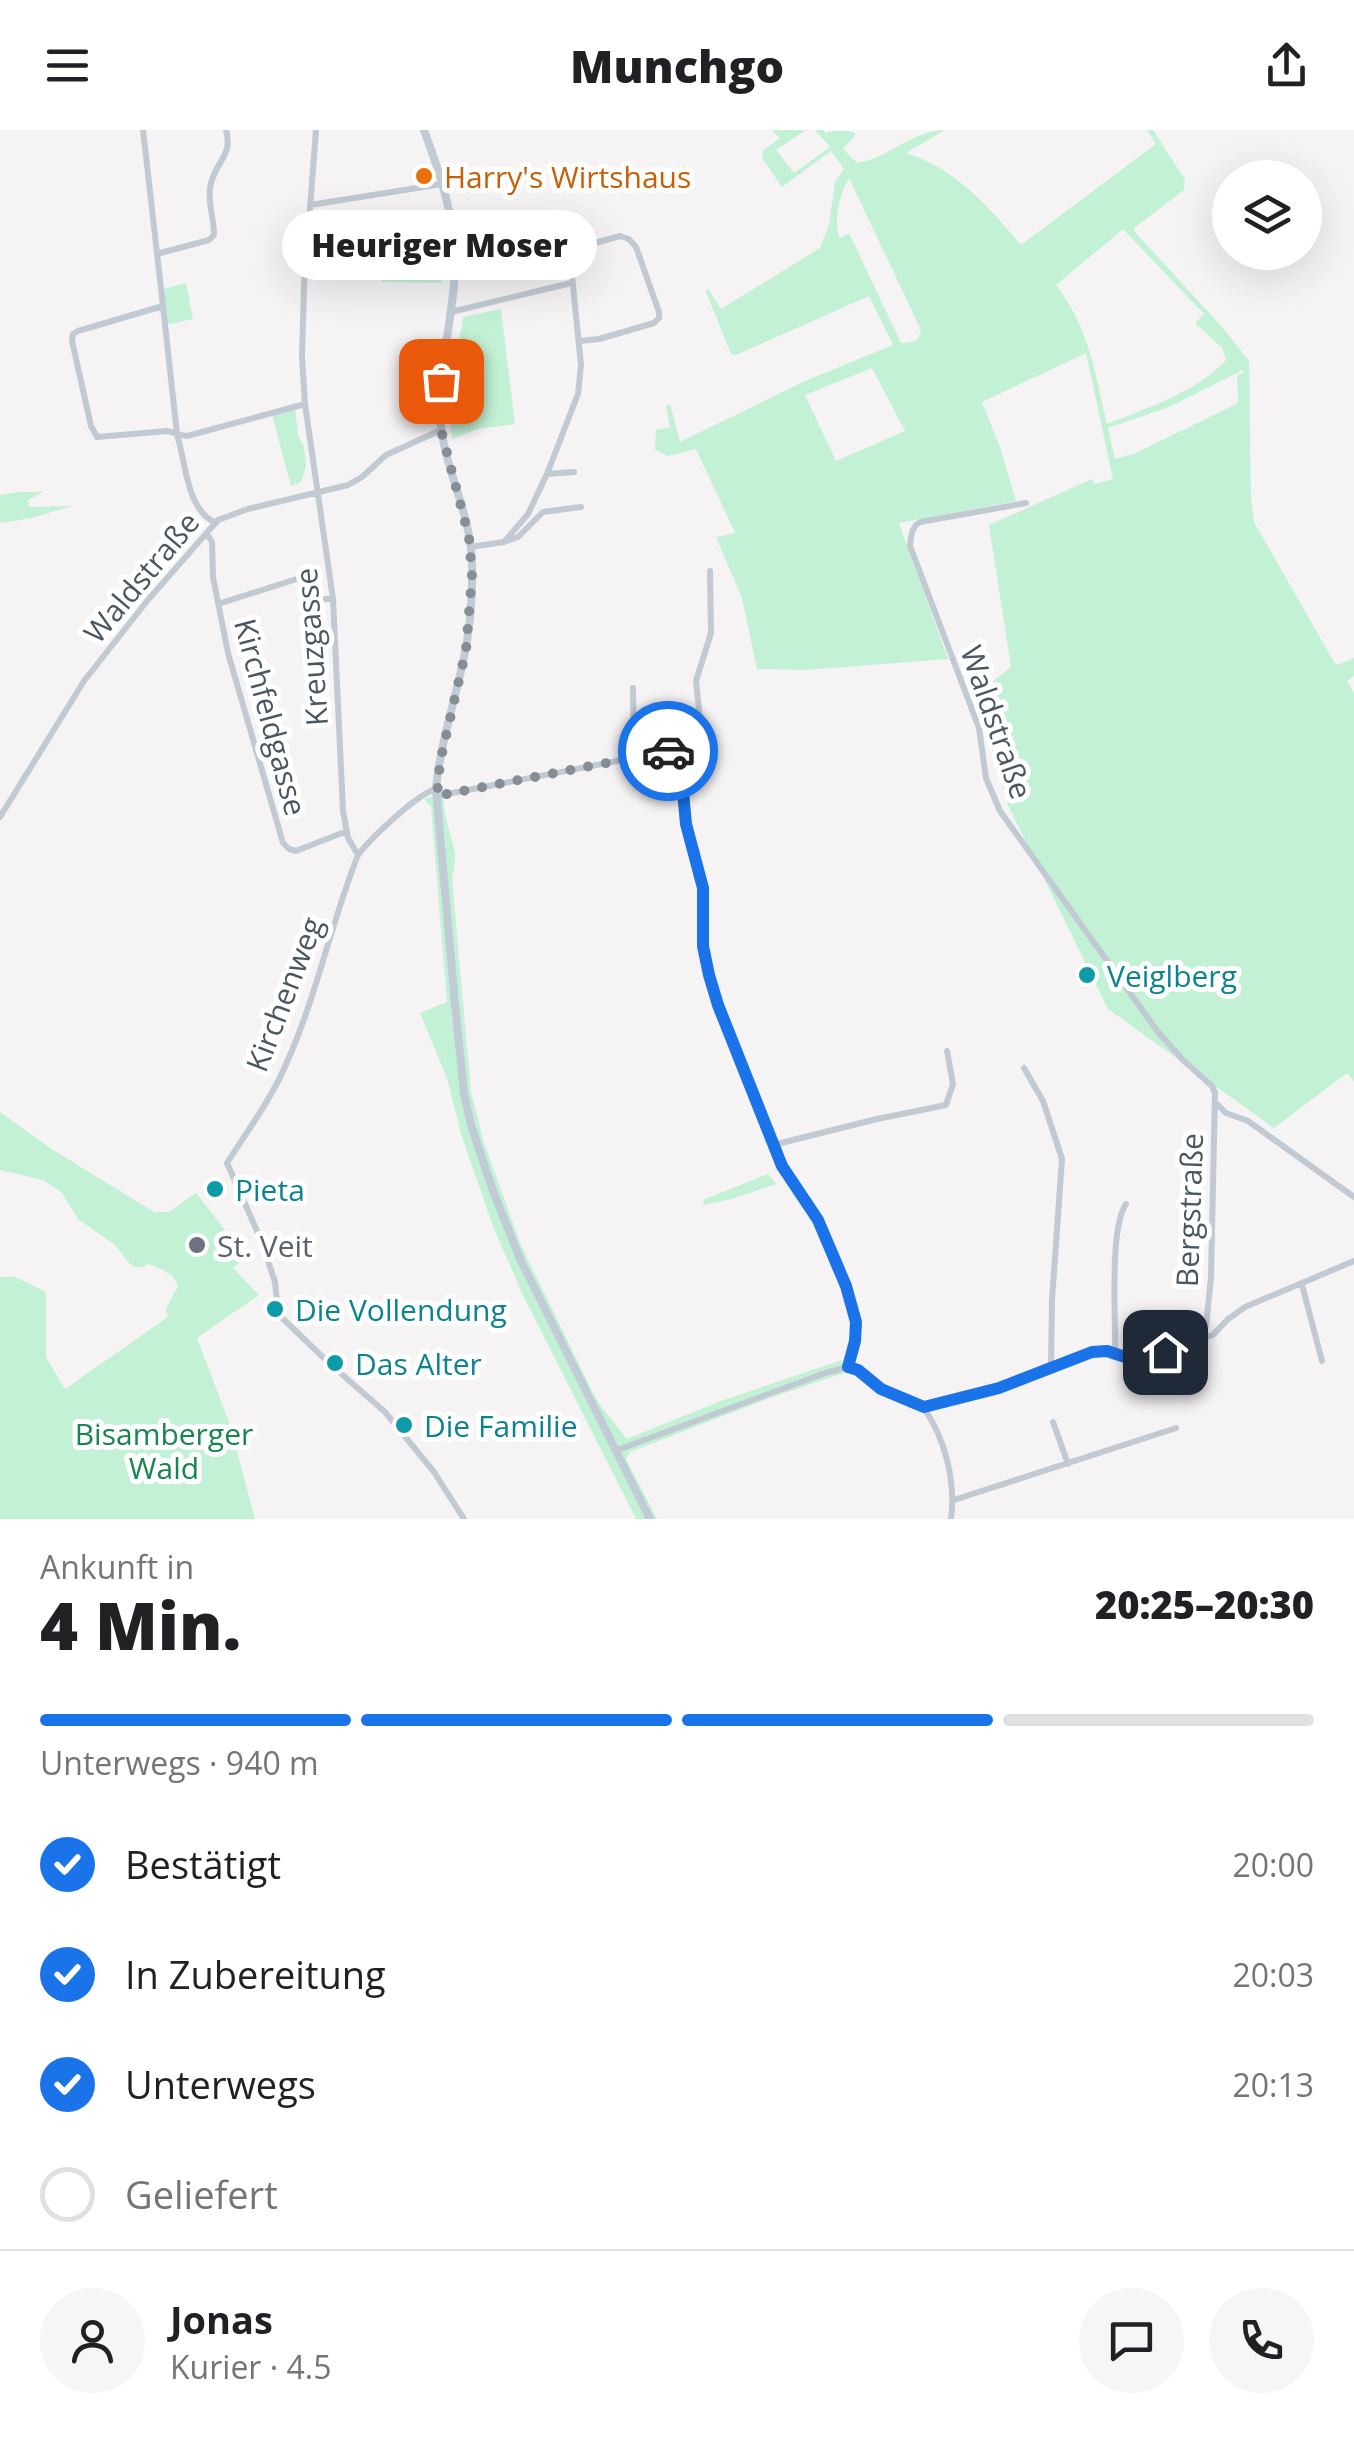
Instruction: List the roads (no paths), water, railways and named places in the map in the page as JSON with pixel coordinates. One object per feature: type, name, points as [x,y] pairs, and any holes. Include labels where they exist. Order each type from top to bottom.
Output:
[{"type":"main road","points":[[424,130],[450,215],[454,248],[451,312],[441,381],[441,430],[470,547],[472,576],[464,660],[442,749],[437,792],[462,1075],[471,1125],[521,1262],[650,1519]]},
{"type":"street","points":[[143,130],[178,434],[194,499],[203,516],[216,523]]},
{"type":"street","points":[[157,254],[212,238],[215,232],[209,189],[228,147],[226,130]]},
{"type":"street","name":"Kreuzgasse","points":[[316,130],[302,357],[333,599],[342,796],[346,831],[358,855]]},
{"type":"street","points":[[310,205],[442,184]]},
{"type":"street","points":[[504,542],[528,514],[581,382],[580,342],[562,213]]},
{"type":"street","points":[[570,256],[584,246],[620,236],[630,239],[660,314],[654,323],[580,342]]},
{"type":"street","points":[[451,312],[571,284]]},
{"type":"street","points":[[162,306],[78,330],[72,336],[90,426],[96,436],[166,431],[184,436],[305,404]]},
{"type":"street","name":"Waldstraße","points":[[0,817],[84,681],[216,523],[248,508],[353,483],[386,455],[441,430]]},
{"type":"street","points":[[547,474],[574,472]]},
{"type":"street","name":"Waldstraße","points":[[1026,502],[920,522],[912,531],[910,546],[979,728],[986,778],[1000,811],[1158,1032],[1212,1086],[1216,1103]]},
{"type":"street","points":[[470,547],[518,537],[544,512],[581,508]]},
{"type":"street","name":"Kirchfeldgasse","points":[[207,534],[212,542],[212,573],[228,653],[283,842],[289,850],[296,850],[346,831]]},
{"type":"street","points":[[437,792],[697,746],[702,739],[696,682],[712,633],[710,571]]},
{"type":"street","points":[[218,604],[305,576],[310,578],[317,600],[333,599]]},
{"type":"street","points":[[633,688],[634,756]]},
{"type":"street","points":[[679,749],[686,824],[703,888],[703,946],[709,975],[786,1175],[822,1226],[846,1286],[856,1322],[848,1367]]},
{"type":"street","name":"Kirchenweg","points":[[437,792],[425,793],[358,855],[289,1058],[227,1163],[261,1240],[275,1282],[278,1314],[395,1424],[434,1472],[464,1519]]},
{"type":"street","points":[[773,1145],[946,1105],[954,1084],[947,1050]]},
{"type":"street","points":[[1024,1068],[1042,1101],[1062,1158],[1051,1369]]},
{"type":"street","name":"Bergstraße","points":[[1216,1103],[1226,1113],[1248,1121],[1354,1197]]},
{"type":"street","name":"Bergstraße","points":[[1185,1344],[1203,1330],[1208,1320],[1216,1103]]},
{"type":"street","points":[[1115,1354],[1116,1234],[1120,1212],[1126,1204]]},
{"type":"street","points":[[924,1407],[999,1388],[1092,1352],[1107,1351],[1138,1359],[1213,1335],[1245,1307],[1354,1261]]},
{"type":"street","points":[[1302,1285],[1322,1361]]},
{"type":"street","points":[[614,1452],[825,1372],[848,1367],[858,1370],[881,1389],[924,1407],[946,1457],[954,1500],[951,1519]]},
{"type":"street","points":[[1053,1422],[1068,1464]]},
{"type":"street","points":[[954,1500],[1176,1428]]},
{"type":"place","name":"Harry's Wirtshaus","points":[[424,176]]},
{"type":"place","name":"Heuriger Moser","points":[[441,381]]},
{"type":"place","name":"Veiglberg","points":[[1087,975]]},
{"type":"place","name":"Pieta","points":[[215,1189]]},
{"type":"place","name":"St. Veit","points":[[197,1245]]},
{"type":"place","name":"Die Vollendung","points":[[275,1309]]},
{"type":"place","name":"Das Alter","points":[[335,1363]]},
{"type":"place","name":"Die Familie","points":[[404,1425]]},
{"type":"park label","name":"Bisamberger Wald","points":[[164,1450]]}]
